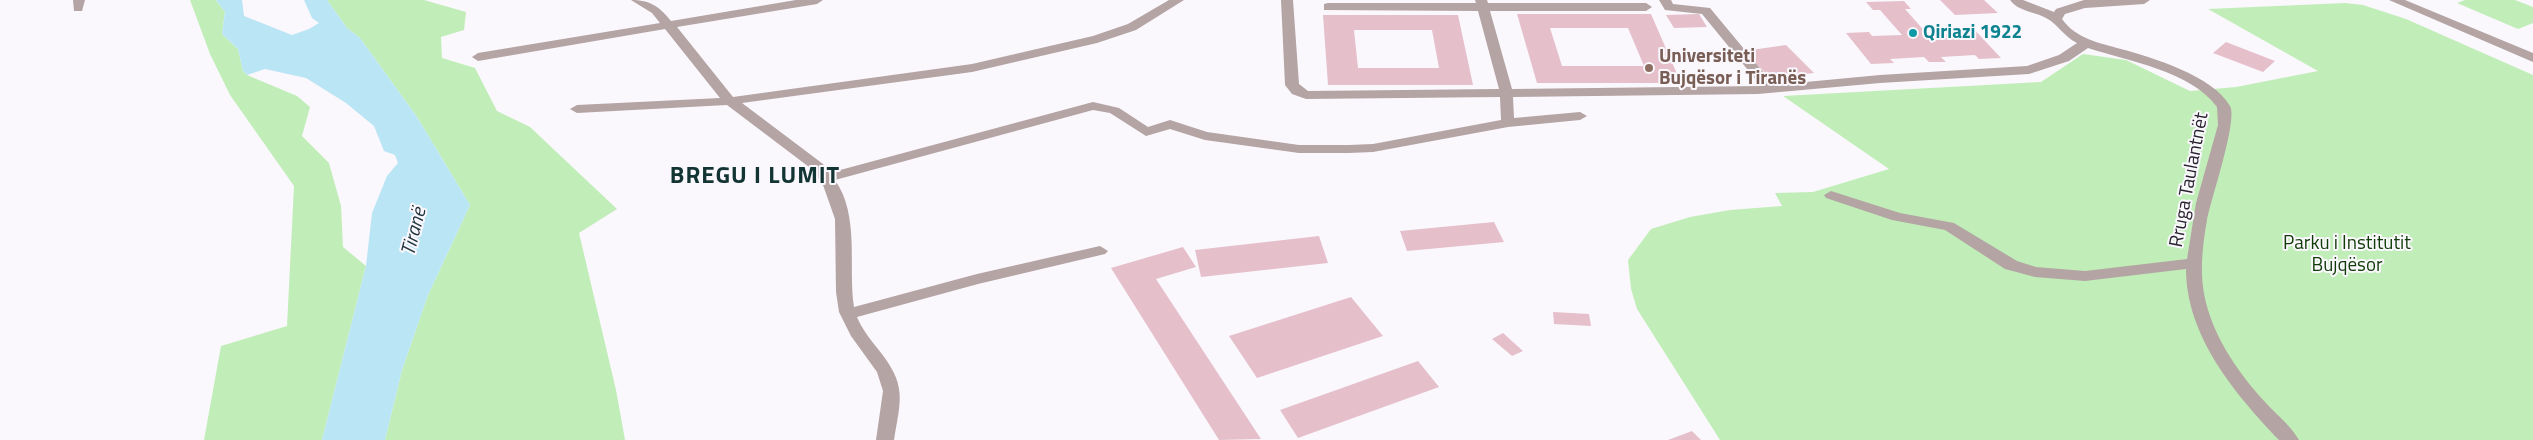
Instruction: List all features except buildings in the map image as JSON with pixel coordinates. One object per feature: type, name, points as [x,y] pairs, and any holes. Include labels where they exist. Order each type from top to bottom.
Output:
[{"type":"street","points":[[637,0],[656,10],[730,101],[818,167],[827,178],[836,195],[844,220],[844,283],[848,314],[883,369],[892,391],[885,440]]},
{"type":"street","points":[[478,57],[817,0]]},
{"type":"street","points":[[577,109],[730,101],[928,75],[1018,59],[1097,39],[1132,27],[1178,0]]},
{"type":"street","points":[[1287,0],[1292,85],[1297,91],[1306,95],[1770,88],[2029,70],[2064,58],[2086,43]]},
{"type":"street","points":[[1665,0],[1669,7],[1706,11],[1770,88]]},
{"type":"street","name":"Rruga Taulantnët","points":[[2016,0],[2021,5],[2056,19],[2062,27],[2086,43],[2140,59],[2199,85],[2215,96],[2225,108],[2225,120],[2196,239],[2194,282],[2199,306],[2212,339],[2235,376],[2262,412],[2290,440]]},
{"type":"street","points":[[2056,19],[2060,12],[2084,4],[2144,0]]},
{"type":"street","points":[[2395,0],[2533,58]]},
{"type":"street","points":[[1482,4],[1506,92],[1508,124]]},
{"type":"street","points":[[1328,7],[1482,4],[1646,7]]},
{"type":"street","points":[[827,178],[1093,106],[1104,105],[1112,108],[1146,132],[1170,124],[1205,136],[1314,149],[1373,148],[1508,124],[1580,116]]},
{"type":"street","points":[[1831,195],[1897,217],[1949,226],[2011,265],[2035,272],[2085,276],[2194,262]]},
{"type":"street","points":[[848,314],[968,281],[1100,251]]},
{"type":"green space","points":[[190,0],[216,0],[225,12],[222,34],[238,49],[243,71],[247,75],[297,96],[310,107],[302,136],[329,163],[341,206],[343,247],[366,266],[322,440],[204,440],[221,346],[287,326],[294,186],[230,95],[210,54]]},
{"type":"green space","points":[[327,0],[424,0],[466,12],[464,30],[441,37],[442,58],[475,68],[497,111],[530,127],[617,209],[579,233],[616,390],[625,440],[385,440],[402,370],[428,295],[470,205],[417,117],[360,38],[347,28]]},
{"type":"green space","points":[[2465,0],[2515,0],[2533,7],[2533,23],[2518,29],[2457,3]]},
{"type":"green space","name":"Parku i Institutit Bujqësor","points":[[2345,3],[2363,5],[2406,19],[2533,75],[2533,440],[1720,440],[1637,309],[1631,289],[1628,260],[1651,229],[1690,217],[1730,210],[1782,206],[1775,193],[1813,192],[1889,169],[1783,96],[2041,82],[2083,54],[2126,60],[2190,91],[2236,87],[2318,71],[2208,9]]},
{"type":"water","name":"Tiranë","points":[[216,0],[242,0],[244,16],[292,35],[319,23],[312,18],[304,0],[327,0],[347,28],[360,38],[417,117],[470,205],[428,295],[402,370],[385,440],[322,440],[366,266],[372,213],[387,176],[398,163],[395,155],[384,151],[374,126],[346,103],[306,78],[265,69],[247,75],[243,71],[238,49],[222,34],[225,12]]},
{"type":"place","name":"Qiriazi 1922","points":[[1913,33]]},
{"type":"place","name":"Universiteti Bujqësor i Tiranës","points":[[1649,68]]},
{"type":"district","name":"BREGU I LUMIT","points":[[755,177]]}]
